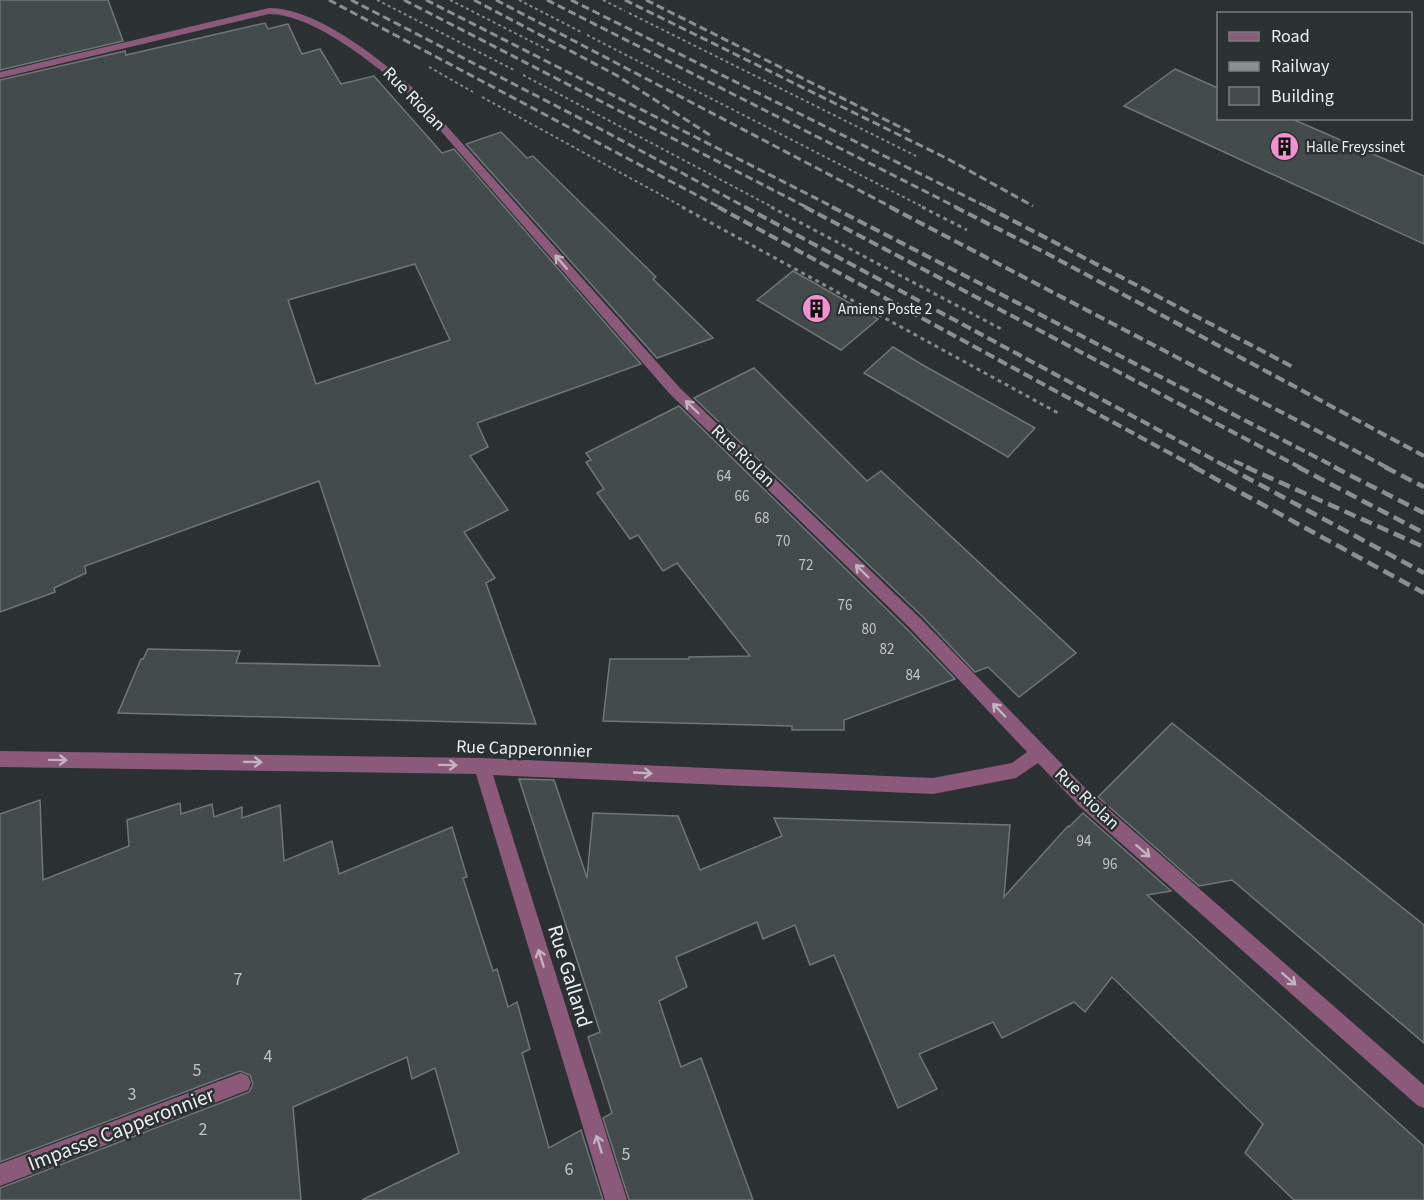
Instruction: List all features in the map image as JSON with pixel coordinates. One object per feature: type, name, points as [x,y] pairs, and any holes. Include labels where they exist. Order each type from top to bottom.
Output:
[{"type":"street","name":"Rue Riolan","points":[[0,75],[269,11],[295,14],[372,58],[409,88],[674,390],[915,623],[1085,800],[1424,1098]]},
{"type":"street","name":"Rue Capperonnier","points":[[0,759],[482,766],[933,786],[1016,770],[1039,753]]},
{"type":"street","name":"Rue Galland","points":[[482,766],[616,1200]]},
{"type":"street","name":"Impasse Capperonnier","points":[[0,1175],[241,1083]]},
{"type":"path","points":[[377,0],[514,70]]},
{"type":"path","points":[[450,0],[550,51]]},
{"type":"path","points":[[519,0],[583,33]]},
{"type":"path","points":[[603,0],[625,11]]},
{"type":"path","points":[[629,13],[916,156]]},
{"type":"path","points":[[587,35],[967,230]]},
{"type":"path","points":[[523,75],[1003,330]]},
{"type":"path","points":[[455,82],[473,92]]},
{"type":"path","points":[[482,97],[1058,412]]},
{"type":"building","points":[[0,0],[108,0],[123,41],[0,70]]},
{"type":"building","points":[[265,23],[268,29],[288,24],[302,54],[320,49],[341,84],[374,76],[442,153],[454,149],[641,364],[477,423],[488,447],[470,456],[508,510],[464,532],[495,578],[486,583],[536,724],[118,713],[141,659],[148,649],[240,651],[236,663],[380,666],[319,481],[85,566],[86,573],[54,588],[55,592],[0,612],[0,80],[125,51],[126,55]],"holes":[[[415,264],[450,340],[316,384],[288,300]]]},
{"type":"building","name":"Halle Freyssinet","points":[[1175,69],[1217,88],[1217,120],[1295,120],[1424,176],[1424,244],[1124,106]]},
{"type":"building","points":[[501,132],[527,158],[533,156],[656,277],[653,279],[713,338],[657,358],[466,144]]},
{"type":"building","name":"Amiens Poste 2","points":[[793,271],[878,319],[841,350],[757,300]]},
{"type":"building","points":[[893,347],[1035,428],[1008,457],[864,373]]},
{"type":"building","points":[[754,368],[867,481],[881,471],[1076,653],[1019,697],[988,667],[975,672],[922,616],[694,398]]},
{"type":"building","points":[[679,406],[955,679],[844,720],[844,730],[792,730],[792,726],[603,721],[610,659],[750,656],[677,563],[663,571],[638,535],[630,539],[597,493],[604,489],[586,462],[591,460],[586,453]]},
{"type":"building","points":[[1172,723],[1424,925],[1424,1043],[1232,880],[1199,886],[1098,797]]},
{"type":"building","points":[[519,779],[554,780],[587,878],[593,813],[678,816],[700,870],[782,836],[774,818],[1010,825],[1004,897],[1068,826],[1083,813],[1171,891],[1147,895],[1424,1146],[1424,1200],[1294,1200],[1245,1153],[1263,1124],[1112,977],[1085,1012],[1074,1002],[1002,1038],[993,1022],[919,1054],[937,1089],[898,1108],[834,955],[810,965],[795,925],[763,939],[757,922],[676,957],[687,987],[659,1001],[681,1067],[701,1058],[753,1200],[629,1200],[603,1118],[612,1113],[588,1037],[600,1032]]},
{"type":"building","points":[[40,800],[43,880],[129,846],[127,820],[180,803],[181,814],[212,804],[214,817],[242,807],[242,818],[280,805],[284,861],[332,841],[339,874],[452,827],[467,877],[463,878],[493,971],[497,969],[508,1007],[517,1002],[530,1049],[522,1053],[549,1148],[581,1130],[603,1200],[362,1200],[459,1153],[435,1068],[412,1079],[407,1057],[293,1107],[301,1200],[0,1200],[0,1188],[249,1092],[253,1084],[250,1075],[240,1071],[0,1162],[0,814]]},
{"type":"railway","points":[[329,0],[721,208]]},
{"type":"railway","points":[[351,0],[593,125],[747,208]]},
{"type":"railway","points":[[404,0],[808,208]]},
{"type":"railway","points":[[426,0],[835,208]]},
{"type":"railway","points":[[474,0],[616,75],[713,137]]},
{"type":"railway","points":[[496,0],[893,208]]},
{"type":"railway","points":[[547,0],[958,208]]},
{"type":"railway","points":[[571,0],[987,207]]},
{"type":"railway","points":[[625,0],[948,159],[1033,206]]},
{"type":"railway","points":[[646,0],[910,132]]},
{"type":"railway","points":[[718,207],[1197,468]]},
{"type":"railway","points":[[745,207],[1229,468]]},
{"type":"railway","points":[[805,207],[1301,468]]},
{"type":"railway","points":[[832,207],[1337,468]]},
{"type":"railway","points":[[890,207],[1388,468]]},
{"type":"railway","points":[[955,207],[1046,253],[1424,456]]},
{"type":"railway","points":[[987,207],[1293,367]]},
{"type":"railway","points":[[1234,461],[1250,468]]},
{"type":"railway","points":[[1194,467],[1424,593]]},
{"type":"railway","points":[[1227,467],[1424,573]]},
{"type":"railway","points":[[1246,467],[1424,547]]},
{"type":"railway","points":[[1298,467],[1424,533]]},
{"type":"railway","points":[[1334,467],[1424,513]]},
{"type":"railway","points":[[1385,467],[1424,487]]},
{"type":"place","name":"Halle Freyssinet","points":[[1285,147]]},
{"type":"place","name":"Amiens Poste 2","points":[[817,309]]}]
